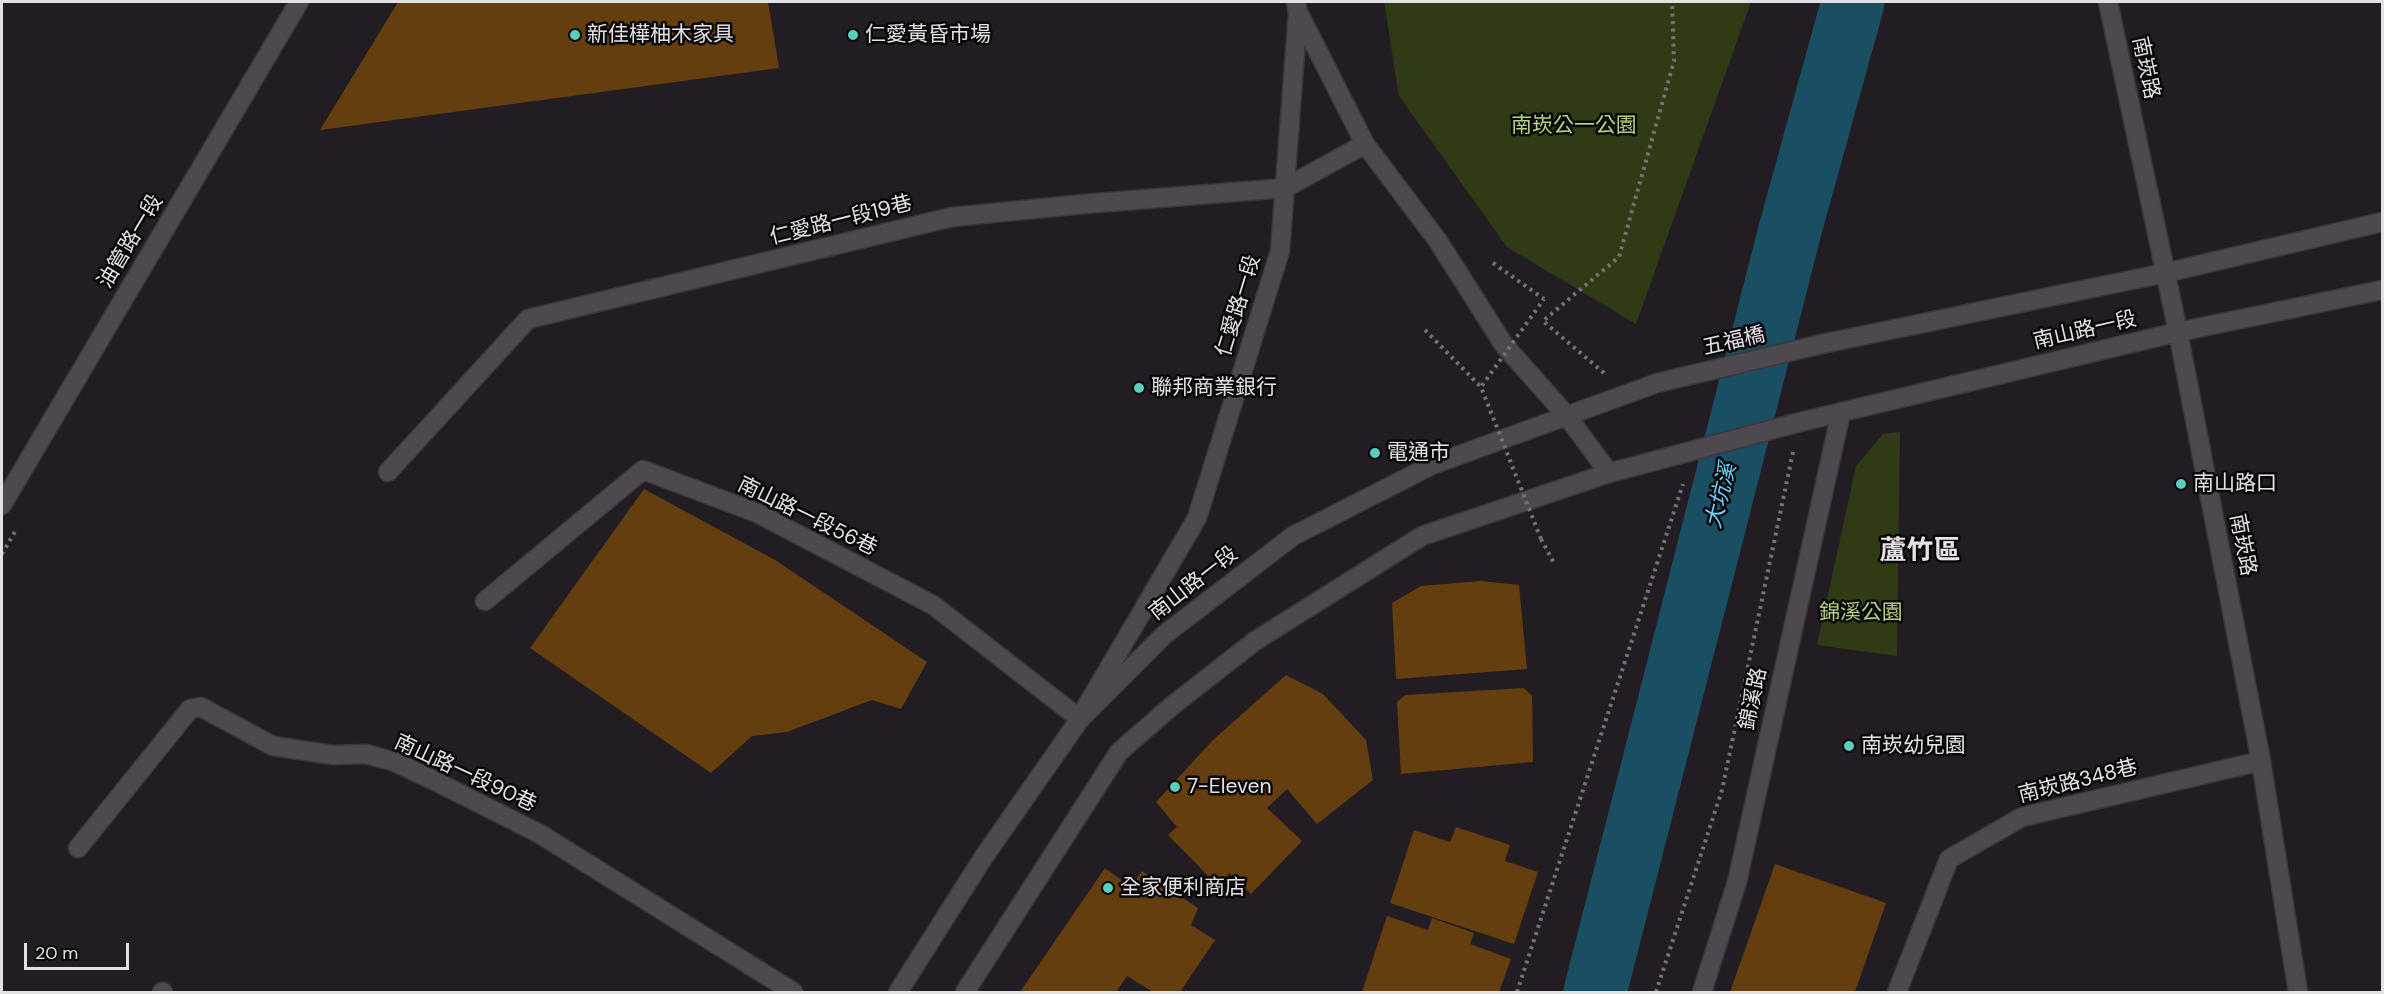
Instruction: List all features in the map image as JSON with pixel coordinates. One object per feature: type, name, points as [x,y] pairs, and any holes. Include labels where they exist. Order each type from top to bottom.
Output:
[{"type":"street","name":"油管路一段","points":[[2,505],[299,2]]},
{"type":"street","name":"南崁路","points":[[2108,2],[2178,332],[2261,761],[2298,993]]},
{"type":"street","name":"仁愛路一段","points":[[1297,7],[1365,144],[1438,241],[1504,345],[1567,416],[1609,473]]},
{"type":"street","name":"仁愛路一段","points":[[1080,719],[1197,518],[1280,251],[1297,7]]},
{"type":"street","name":"仁愛路一段19巷","points":[[388,472],[528,319],[952,217],[1285,188],[1365,144]]},
{"type":"street","name":"南山路一段","points":[[1822,344],[2165,273],[2382,222]]},
{"type":"street","name":"南山路一段","points":[[1800,422],[2178,332],[2382,290]]},
{"type":"street","name":"五福橋","points":[[1656,383],[1822,344]]},
{"type":"street","name":"南山路一段","points":[[898,993],[982,858],[1080,719],[1164,635],[1293,536],[1432,465],[1656,383]]},
{"type":"street","name":"錦溪路","points":[[1702,993],[1737,882],[1841,412]]},
{"type":"street","points":[[965,993],[1119,752],[1173,705],[1255,641],[1422,536],[1609,473],[1800,422]]},
{"type":"street","name":"南山路一段56巷","points":[[485,601],[643,470],[757,513],[933,605],[1080,719]]},
{"type":"street","name":"南山路一段90巷","points":[[78,848],[190,709],[201,707],[273,746],[333,755],[366,754],[395,762],[435,781],[540,834],[793,993]]},
{"type":"street","name":"南崁路348巷","points":[[1896,993],[1949,860],[2022,817],[2261,761]]},
{"type":"path","points":[[1613,371],[1604,374],[1543,321],[1619,257],[1674,61],[1672,2]]},
{"type":"path","points":[[1481,387],[1544,299],[1493,263]]},
{"type":"path","points":[[1425,330],[1481,387],[1541,538],[1555,565]]},
{"type":"path","points":[[1656,993],[1722,790],[1800,422]]},
{"type":"path","points":[[1517,993],[1683,484]]},
{"type":"green space","name":"南崁公一公園","points":[[1384,2],[1751,2],[1636,324],[1507,247],[1399,96]]},
{"type":"green space","name":"錦溪公園","points":[[1900,432],[1897,656],[1817,645],[1856,466],[1883,434]]},
{"type":"building","name":"新佳樺柚木家具","points":[[398,2],[768,2],[779,68],[320,130]]},
{"type":"building","points":[[644,489],[775,560],[927,662],[901,709],[872,700],[787,732],[752,736],[711,773],[530,648]]},
{"type":"building","points":[[1481,581],[1519,585],[1527,669],[1396,679],[1392,603],[1421,586]]},
{"type":"building","points":[[1286,675],[1323,694],[1366,740],[1373,780],[1317,824],[1287,789],[1267,808],[1302,841],[1251,894],[1229,873],[1219,887],[1168,835],[1177,827],[1156,802],[1213,740]]},
{"type":"building","points":[[1524,688],[1532,696],[1533,762],[1401,774],[1397,702],[1405,695]]},
{"type":"building","points":[[1456,827],[1510,845],[1505,861],[1538,872],[1514,944],[1390,903],[1414,830],[1450,842]]},
{"type":"building","points":[[1775,864],[1886,903],[1855,992],[1730,992]]},
{"type":"building","points":[[1105,868],[1131,887],[1142,871],[1198,908],[1191,925],[1215,940],[1180,992],[1153,992],[1127,976],[1116,992],[1020,992]]},
{"type":"building","points":[[1387,916],[1428,930],[1432,918],[1474,933],[1470,944],[1511,959],[1499,992],[1362,992]]},
{"type":"waterway","name":"大坑溪","points":[[1595,992],[1790,230],[1853,2]]},
{"type":"place","name":"新佳樺柚木家具","points":[[575,35]]},
{"type":"place","name":"仁愛黃昏市場","points":[[853,35]]},
{"type":"place","name":"聯邦商業銀行","points":[[1139,388]]},
{"type":"place","name":"電通市","points":[[1375,453]]},
{"type":"place","name":"南山路口","points":[[2181,484]]},
{"type":"place","name":"南崁幼兒園","points":[[1849,746]]},
{"type":"place","name":"7-Eleven","points":[[1175,787]]},
{"type":"place","name":"全家便利商店","points":[[1108,888]]},
{"type":"district","name":"蘆竹區","points":[[1920,552]]}]
